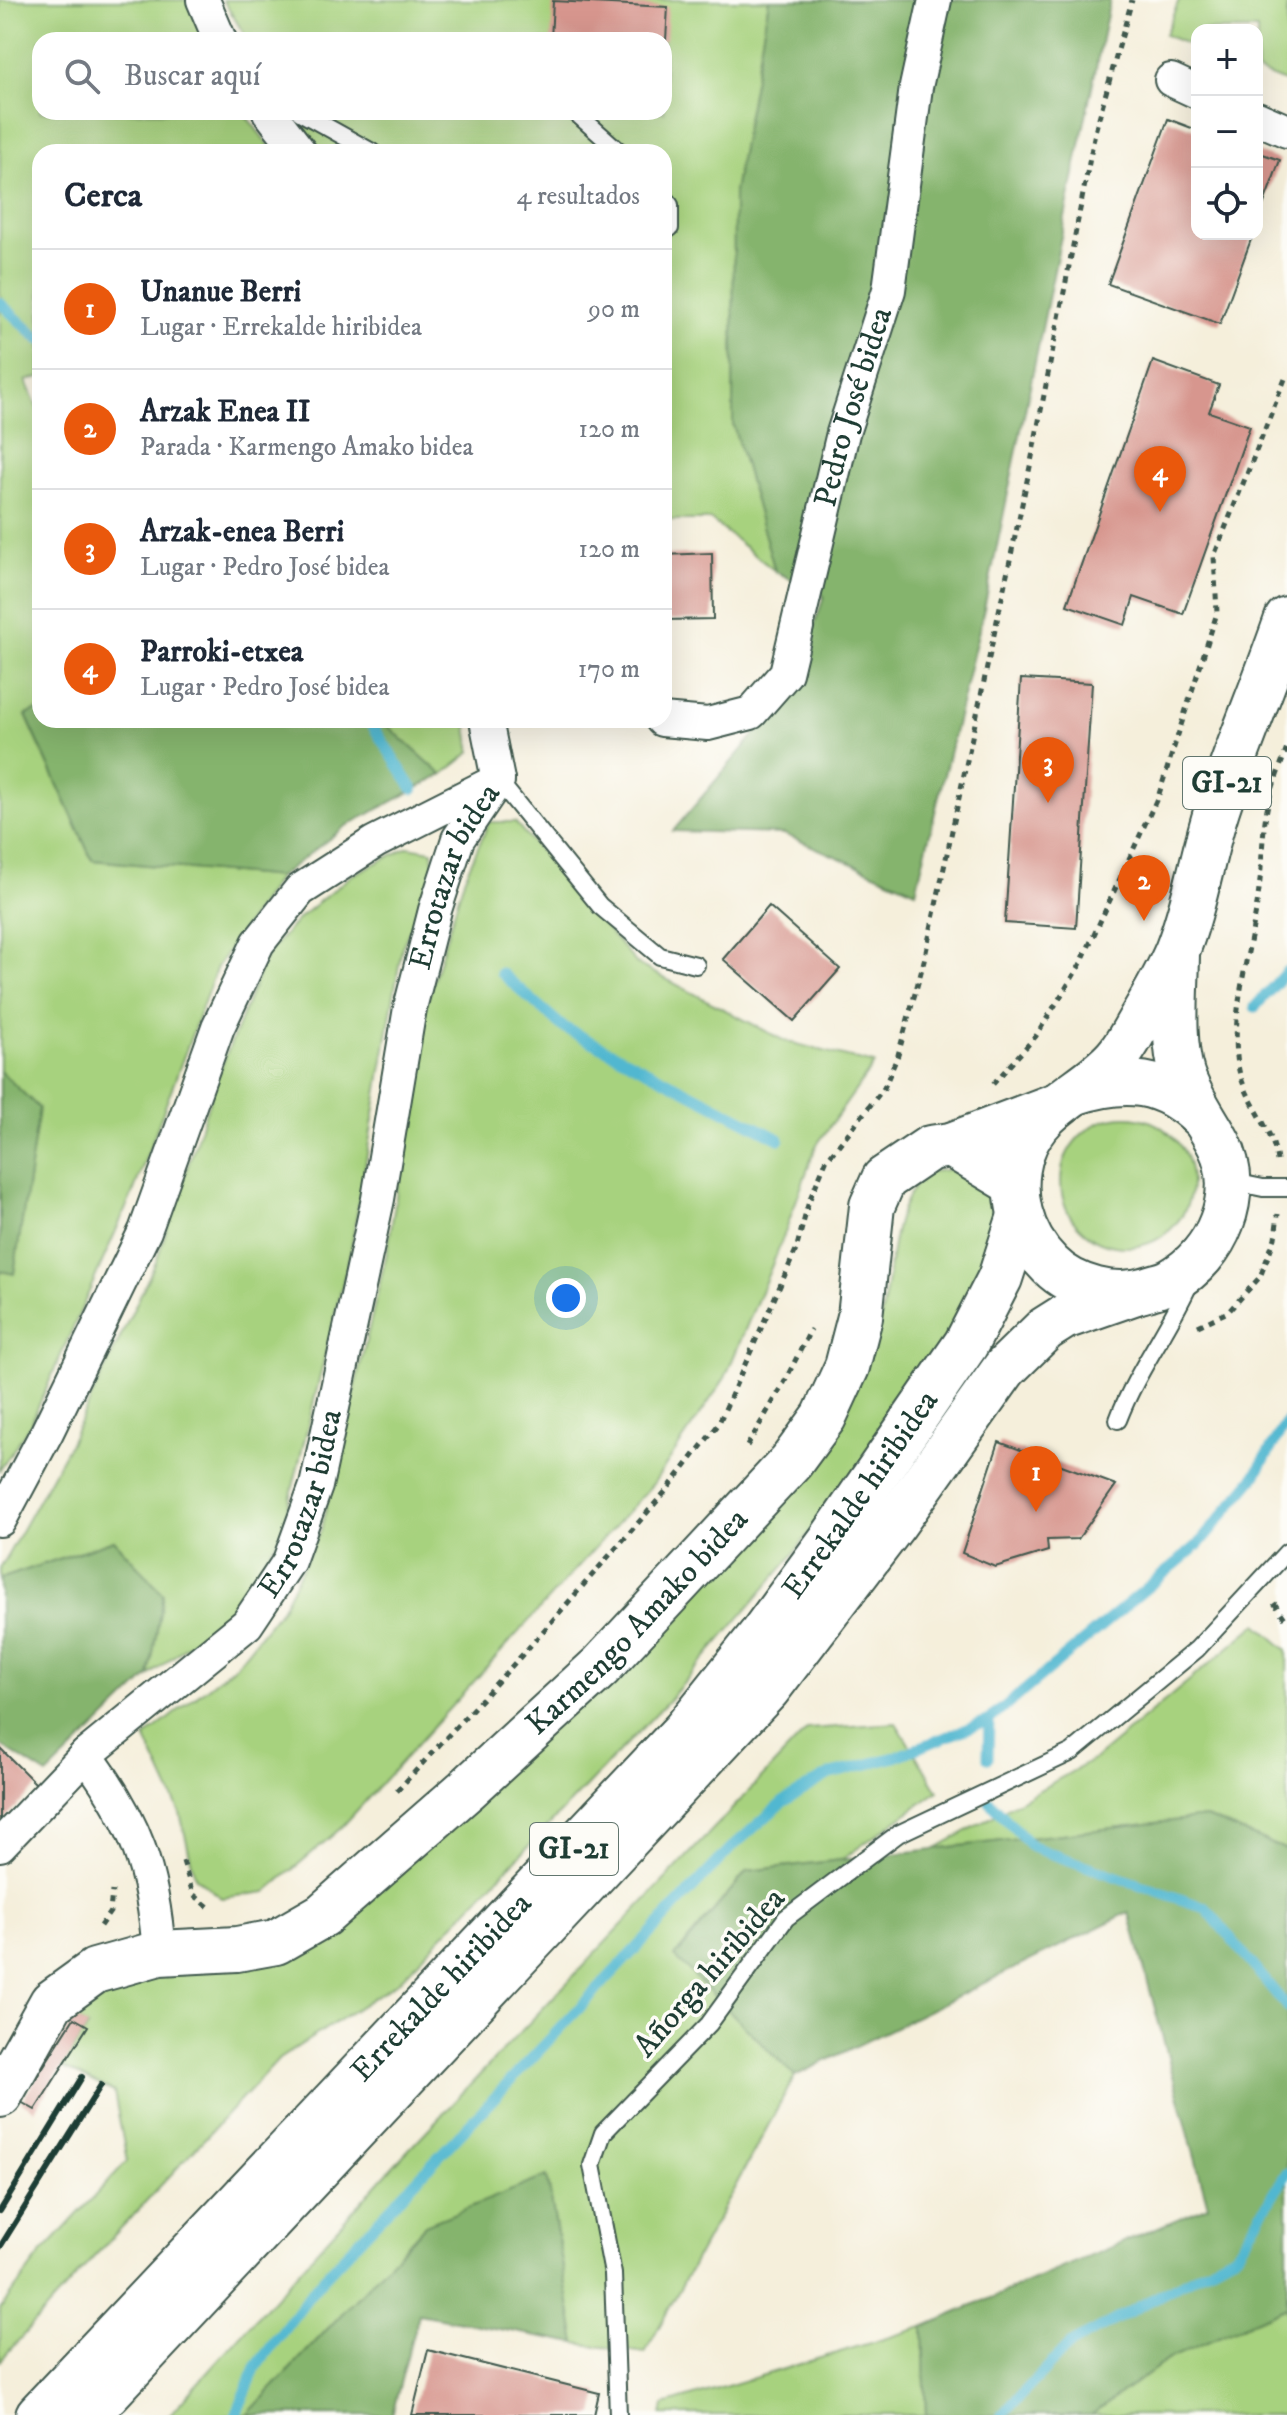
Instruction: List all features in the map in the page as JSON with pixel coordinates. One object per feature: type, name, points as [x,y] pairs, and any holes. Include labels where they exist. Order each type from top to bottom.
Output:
[{"type":"main road","name":"GI-21","points":[[1065,1099],[1104,1083],[1134,1082],[1176,1095],[1202,1117],[1220,1147],[1229,1181],[1226,1210],[1216,1237],[1199,1260],[1170,1282],[1136,1292],[1105,1292],[1077,1283],[1052,1267],[1032,1243],[1018,1200],[1023,1149],[1036,1125],[1065,1099],[1116,1058],[1177,951],[1216,813],[1287,619]]},
{"type":"main road","points":[[1177,951],[1177,1034],[1182,1073],[1202,1117]]},
{"type":"main road","name":"Karmengo Amako bidea","points":[[159,1953],[237,1949],[276,1942],[323,1915],[601,1666],[791,1462],[824,1417],[847,1367],[860,1317],[872,1206],[884,1179],[930,1148],[951,1145],[1065,1099]]},
{"type":"main road","points":[[951,1145],[1018,1200]]},
{"type":"main road","name":"Errekalde hiribidea","points":[[38,2415],[685,1730],[770,1623],[966,1344],[1000,1278],[1018,1200]]},
{"type":"main road","name":"Errekalde hiribidea","points":[[87,2415],[768,1689],[894,1524],[1005,1368],[1045,1329],[1064,1317],[1136,1292]]},
{"type":"main road","points":[[0,2095],[52,2002],[95,1971],[159,1953]]},
{"type":"street","points":[[203,0],[217,32]]},
{"type":"street","name":"Pedro José bidea","points":[[672,721],[708,724],[751,713],[786,673],[843,433],[889,290],[916,87],[935,0]]},
{"type":"street","points":[[275,120],[294,144]]},
{"type":"street","points":[[1263,121],[1287,131]]},
{"type":"street","points":[[488,728],[498,780]]},
{"type":"street","name":"Errotazar bidea","points":[[0,1520],[47,1432],[145,1231],[218,1027],[258,943],[300,890],[375,842],[498,780]]},
{"type":"street","name":"Errotazar bidea","points":[[0,1845],[86,1755],[247,1624],[289,1561],[316,1486],[378,1199],[410,1008],[435,910],[458,839],[498,780]]},
{"type":"street","points":[[86,1755],[115,1794],[143,1853],[153,1893],[159,1953]]},
{"type":"lane","points":[[314,120],[358,144]]},
{"type":"lane","points":[[584,120],[611,144]]},
{"type":"lane","points":[[498,780],[600,906],[660,956],[696,965]]},
{"type":"lane","points":[[1229,1181],[1263,1188],[1284,1188]]},
{"type":"lane","points":[[1118,1420],[1130,1387],[1182,1300],[1199,1260]]},
{"type":"lane","name":"Añorga hiribidea","points":[[618,2415],[613,2274],[592,2165],[603,2133],[709,2024],[786,1918],[898,1834],[1072,1752],[1197,1649],[1287,1552]]},
{"type":"path","points":[[390,1799],[605,1561],[718,1425],[796,1250],[809,1201],[826,1161],[884,1088],[898,1055],[924,961],[1031,462],[1095,132],[1132,0]]},
{"type":"path","points":[[982,1093],[1036,1036],[1080,965],[1159,794],[1217,613],[1214,556],[1287,374]]},
{"type":"path","points":[[1198,1326],[1228,1312],[1260,1277],[1275,1238],[1284,1188],[1276,1152],[1239,1070],[1235,1042],[1258,896],[1266,815],[1287,748]]},
{"type":"path","points":[[744,1451],[783,1385],[813,1324]]},
{"type":"path","points":[[179,1848],[193,1894],[212,1909],[223,1909]]},
{"type":"path","points":[[89,1932],[99,1927],[110,1912],[113,1885]]},
{"type":"green space","points":[[0,0],[187,0],[201,32],[32,32],[32,120],[249,120],[268,144],[32,144],[32,379],[26,381],[32,396],[32,713],[26,716],[92,860],[279,877],[217,967],[134,1190],[31,1423],[0,1470],[0,1271],[14,1273],[39,1108],[0,1071]]},
{"type":"green space","points":[[223,0],[769,0],[734,192],[733,424],[775,571],[711,520],[672,520],[672,144],[316,144],[299,120],[672,120],[672,32],[243,32]]},
{"type":"green space","points":[[769,0],[1110,0],[984,609],[916,891],[784,834],[673,831],[794,688],[824,596],[775,571],[733,424],[734,192]]},
{"type":"green space","points":[[1179,0],[1287,0],[1287,83],[1263,73],[1263,24],[1191,24],[1191,46],[1165,35]]},
{"type":"green space","points":[[32,712],[32,728],[390,728],[442,775],[346,826],[279,877],[92,860],[26,715]]},
{"type":"green space","points":[[390,728],[467,728],[471,752],[442,775]]},
{"type":"green space","points":[[489,822],[515,822],[637,964],[785,1041],[874,1064],[816,1146],[780,1246],[725,1378],[653,1484],[341,1828],[266,1892],[222,1898],[195,1877],[180,1813],[145,1737],[237,1664],[282,1608],[321,1530],[388,1248],[426,1005],[464,879]]},
{"type":"green space","points":[[408,847],[432,851],[436,873],[402,947],[351,1249],[282,1532],[235,1607],[149,1676],[163,1594],[114,1540],[0,1579],[0,1569],[68,1447],[156,1262],[218,1075],[267,954],[300,917],[352,875]]},
{"type":"green space","points":[[0,1071],[39,1108],[14,1274],[0,1271]]},
{"type":"green space","points":[[1126,1117],[1151,1122],[1172,1136],[1186,1157],[1191,1182],[1186,1207],[1172,1228],[1151,1242],[1126,1247],[1101,1242],[1080,1228],[1066,1207],[1061,1182],[1066,1157],[1080,1136],[1101,1122]]},
{"type":"green space","points":[[951,1169],[979,1179],[993,1205],[989,1247],[966,1317],[789,1560],[670,1699],[399,1981],[279,2059],[0,2361],[0,2309],[42,2253],[127,2161],[114,2092],[62,2067],[88,2027],[74,2018],[104,1987],[128,1977],[303,1949],[863,1374],[883,1308],[894,1238],[904,1205],[924,1173]]},
{"type":"green space","points":[[114,1540],[163,1594],[149,1676],[47,1775],[0,1745],[0,1579]]},
{"type":"green space","points":[[1257,1624],[1287,1650],[1287,1850],[1206,1817],[935,1849],[1096,1758]]},
{"type":"green space","points":[[896,1723],[938,1791],[841,1860],[747,1871],[675,1956],[795,2076],[645,2353],[576,2343],[547,2177],[425,2225],[247,2415],[169,2415],[395,2164],[808,1729]]},
{"type":"green space","points":[[1206,1817],[1287,1850],[1287,2307],[1170,2358],[1091,2415],[926,2415],[923,2327],[1208,2206],[1129,1912],[795,2076],[675,1957],[747,1871]]},
{"type":"green space","points":[[547,2176],[576,2343],[418,2314],[392,2415],[247,2415],[425,2225]]},
{"type":"green space","points":[[1287,2307],[1287,2415],[1091,2415],[1170,2358]]},
{"type":"green space","points":[[923,2327],[926,2415],[662,2415],[664,2405]]},
{"type":"building","points":[[553,1],[668,7],[666,32],[551,32]]},
{"type":"building","points":[[1168,119],[1191,128],[1191,240],[1251,240],[1220,324],[1108,284]]},
{"type":"building","points":[[1263,154],[1280,160],[1263,206]]},
{"type":"building","points":[[1153,361],[1219,385],[1209,412],[1250,426],[1183,614],[1134,597],[1125,625],[1067,605]]},
{"type":"building","points":[[712,553],[713,619],[672,620],[672,555]]},
{"type":"building","points":[[1021,679],[1092,683],[1076,928],[1005,923]]},
{"type":"building","points":[[769,906],[840,969],[794,1021],[723,959]]},
{"type":"building","points":[[999,1442],[1116,1485],[1078,1539],[1047,1540],[1048,1551],[995,1567],[962,1553]]},
{"type":"building","points":[[0,1748],[38,1786],[0,1823]]},
{"type":"building","points":[[74,2018],[88,2026],[35,2110],[21,2102]]},
{"type":"building","points":[[428,2350],[599,2393],[594,2415],[412,2415]]},
{"type":"waterway","points":[[0,303],[32,333]]},
{"type":"waterway","points":[[374,728],[413,789]]},
{"type":"waterway","points":[[1255,1007],[1287,971]]},
{"type":"waterway","points":[[501,973],[563,1027],[779,1139]]},
{"type":"waterway","points":[[236,2415],[256,2367],[318,2284],[731,1848],[783,1802],[828,1775],[895,1757],[989,1720],[1198,1545],[1253,1479],[1287,1421]]},
{"type":"waterway","points":[[988,1758],[989,1720]]},
{"type":"waterway","points":[[990,1802],[1032,1847],[1206,1908],[1287,2007]]},
{"type":"waterway","points":[[1002,2415],[1069,2345],[1237,2253],[1287,2172]]},
{"type":"railway","points":[[0,2211],[82,2077]]},
{"type":"railway","points":[[0,2247],[101,2085]]},
{"type":"place","name":"Parroki-etxea","points":[[1160,512]]},
{"type":"place","name":"Arzak-enea Berri","points":[[1048,803]]},
{"type":"place","name":"Arzak Enea II","points":[[1144,921]]},
{"type":"place","name":"Unanue Berri","points":[[1036,1512]]}]
